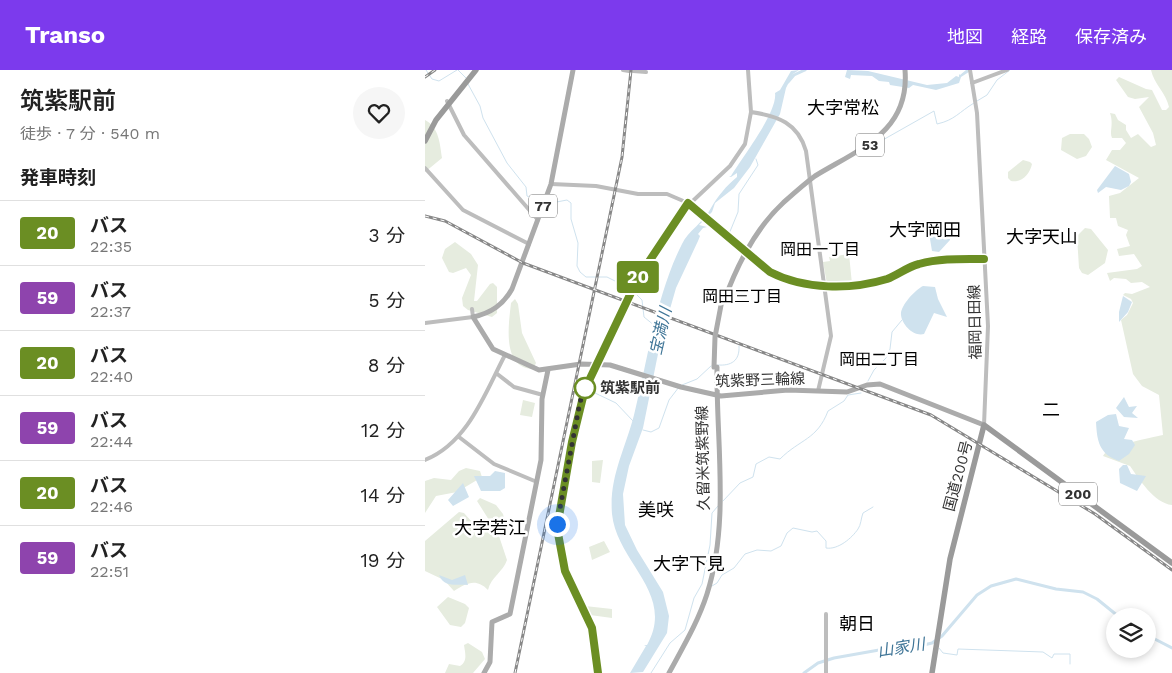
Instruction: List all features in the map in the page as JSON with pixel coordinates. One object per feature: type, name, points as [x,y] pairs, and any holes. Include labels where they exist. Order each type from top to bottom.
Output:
[{"type":"highway","points":[[425,133],[474,70]]},
{"type":"highway","points":[[425,141],[448,103]]},
{"type":"highway","name":"国道200号","points":[[932,673],[949,560],[984,425],[1172,563]]},
{"type":"main road","name":"77","points":[[473,317],[488,313],[506,299],[512,289],[551,184],[573,70]]},
{"type":"main road","name":"久留米筑紫野線","points":[[667,673],[704,604],[716,558],[720,518],[715,367],[723,300],[744,251],[772,214],[810,179],[869,145],[885,132],[896,116],[904,87],[904,73]]},
{"type":"main road","name":"筑紫野三輪線","points":[[473,317],[490,345],[505,355],[532,368],[548,370],[597,364],[615,366],[657,380],[716,395],[787,390],[847,392],[867,385],[880,384],[984,425]]},
{"type":"main road","points":[[484,673],[489,665],[492,622],[510,614],[537,482],[542,449],[543,394],[548,370]]},
{"type":"street","points":[[623,70],[646,72]]},
{"type":"street","points":[[598,673],[592,628],[565,571],[557,528],[580,402],[638,278],[688,203],[736,159],[748,134],[751,112],[748,70]]},
{"type":"street","name":"福岡日田線","points":[[970,70],[977,113],[988,334],[984,425]]},
{"type":"street","points":[[972,82],[1007,70]]},
{"type":"street","points":[[448,103],[464,135],[538,220]]},
{"type":"street","points":[[751,112],[767,115],[791,124],[802,138],[826,286],[831,343],[818,391]]},
{"type":"street","points":[[425,168],[463,210],[529,244]]},
{"type":"street","points":[[551,184],[596,186],[638,194],[667,194],[688,203],[744,251],[777,275],[826,286],[845,288],[876,282],[926,262],[984,259]]},
{"type":"street","points":[[425,323],[473,317],[472,309]]},
{"type":"street","points":[[425,460],[441,452],[459,437],[505,355]]},
{"type":"street","points":[[496,373],[514,387],[543,394]]},
{"type":"street","points":[[459,437],[494,464],[537,482]]},
{"type":"street","points":[[826,614],[826,673]]},
{"type":"shaded area","points":[[1151,70],[1172,70],[1172,505],[1159,500],[1153,495],[1142,484],[1130,466],[1103,456],[1113,448],[1121,445],[1163,435],[1159,395],[1142,386],[1133,374],[1121,320],[1127,315],[1133,303],[1131,299],[1123,295],[1125,293],[1132,294],[1150,287],[1142,282],[1131,283],[1126,279],[1114,278],[1110,281],[1107,273],[1137,269],[1142,266],[1134,254],[1119,256],[1117,249],[1130,246],[1126,235],[1128,230],[1118,226],[1116,218],[1110,218],[1109,196],[1120,193],[1139,178],[1106,160],[1112,150],[1120,150],[1126,143],[1122,138],[1112,138],[1110,113],[1115,114],[1118,120],[1126,125],[1126,130],[1131,138],[1138,134],[1151,147],[1156,145],[1153,133],[1139,107],[1149,97],[1135,99],[1128,97],[1116,80],[1119,77],[1152,90],[1162,110],[1166,110],[1169,107]]},
{"type":"shaded area","points":[[425,120],[436,131],[442,158],[425,172]]},
{"type":"shaded area","points":[[1070,134],[1084,134],[1089,139],[1092,147],[1086,156],[1077,159],[1061,150],[1062,138]]},
{"type":"shaded area","points":[[1023,160],[1032,164],[1029,171],[1019,181],[1011,181],[1008,178],[1008,172]]},
{"type":"shaded area","points":[[1085,228],[1091,229],[1108,250],[1105,263],[1088,275],[1082,273],[1079,268],[1077,236]]},
{"type":"shaded area","points":[[455,242],[471,254],[478,265],[474,301],[477,301],[490,284],[493,283],[497,287],[497,313],[492,317],[468,310],[463,306],[462,298],[471,275],[466,268],[453,273],[449,272],[442,258],[445,249]]},
{"type":"shaded area","points":[[849,254],[852,284],[827,284],[823,262],[830,261],[829,257]]},
{"type":"shaded area","points":[[515,299],[518,304],[522,333],[536,363],[533,369],[523,367],[511,353],[509,322],[511,303]]},
{"type":"shaded area","points":[[523,400],[535,403],[532,417],[520,415]]},
{"type":"shaded area","points":[[603,460],[600,483],[592,482],[592,461]]},
{"type":"shaded area","points":[[466,468],[480,471],[482,477],[457,492],[436,496],[425,513],[425,481],[434,478],[451,480],[459,471]]},
{"type":"shaded area","points":[[480,498],[496,505],[503,514],[504,518],[499,536],[507,560],[488,590],[484,586],[471,583],[454,591],[444,580],[425,571],[425,541],[459,512],[464,513],[479,530],[486,529],[489,520],[477,501]]},
{"type":"shaded area","points":[[604,541],[610,552],[592,560],[589,547]]},
{"type":"shaded area","points":[[448,597],[465,604],[469,608],[465,623],[461,627],[450,625],[437,607]]},
{"type":"shaded area","points":[[585,606],[612,609],[612,618],[590,615]]},
{"type":"shaded area","points":[[468,643],[482,652],[485,659],[473,673],[445,673],[449,664],[460,666],[463,664],[465,657],[464,645]]},
{"type":"water","points":[[799,70],[793,74],[786,88],[780,114],[750,167],[734,188],[715,203],[712,212],[699,225],[707,227],[703,228],[698,234],[700,236],[698,241],[676,288],[660,344],[643,428],[629,466],[623,494],[625,525],[637,550],[663,592],[669,616],[667,633],[643,672],[630,673],[646,646],[644,645],[647,645],[654,626],[654,609],[650,594],[616,532],[612,514],[613,488],[618,464],[634,415],[653,328],[665,284],[685,239],[708,213],[716,199],[737,177],[737,173],[731,177],[729,176],[731,176],[765,123],[771,112],[775,93],[780,90],[791,71]]},
{"type":"water","points":[[847,70],[868,71],[927,85],[947,83],[956,76],[959,77],[959,74],[966,70],[972,70],[961,77],[959,83],[936,90],[913,85],[909,88],[890,85],[889,82],[879,81],[872,76],[851,75],[850,79],[845,77]]},
{"type":"water","points":[[1115,166],[1129,174],[1131,182],[1129,186],[1121,190],[1106,187],[1098,193],[1097,190]]},
{"type":"water","points":[[958,221],[949,230],[950,240],[939,252],[932,251],[929,233],[939,226]]},
{"type":"water","points":[[923,286],[935,287],[938,299],[947,317],[934,313],[924,334],[916,334],[904,323],[901,311],[916,291]]},
{"type":"water","points":[[1123,296],[1132,302],[1128,312],[1119,322],[1119,312]]},
{"type":"water","points":[[1124,397],[1129,407],[1137,406],[1132,413],[1138,418],[1124,417],[1116,408]]},
{"type":"water","points":[[1116,414],[1119,426],[1129,428],[1124,439],[1132,440],[1135,445],[1129,454],[1119,461],[1107,455],[1100,446],[1096,422],[1108,415]]},
{"type":"water","points":[[1123,465],[1127,465],[1131,474],[1146,476],[1137,491],[1120,483],[1119,469]]},
{"type":"water","points":[[495,471],[505,473],[505,488],[500,491],[481,491],[474,476],[490,476]]},
{"type":"water","points":[[463,483],[469,497],[453,506],[448,500]]},
{"type":"water","points":[[439,575],[452,580],[465,575],[468,585],[447,584]]},
{"type":"waterway","points":[[426,70],[432,79],[439,81],[457,70]]},
{"type":"waterway","points":[[458,70],[466,78]]},
{"type":"waterway","name":"宝満川","points":[[788,82],[794,75],[805,70]]},
{"type":"waterway","points":[[977,101],[987,95],[997,80],[1010,70]]},
{"type":"waterway","points":[[468,84],[480,106],[483,118],[507,163],[526,187],[527,196],[542,203]]},
{"type":"waterway","points":[[881,141],[934,111],[937,124],[953,118],[974,103]]},
{"type":"waterway","points":[[729,234],[738,212],[739,194],[758,165],[756,159]]},
{"type":"waterway","points":[[546,204],[567,200],[571,203],[571,219],[578,243],[577,266],[580,272],[586,277],[607,277],[631,289]]},
{"type":"waterway","points":[[634,292],[642,300],[644,317],[655,326]]},
{"type":"waterway","points":[[868,381],[874,370],[886,358],[890,349],[892,332],[902,320]]},
{"type":"waterway","points":[[718,365],[727,365],[734,362],[738,355],[739,346]]},
{"type":"waterway","points":[[682,385],[697,379],[711,366]]},
{"type":"waterway","points":[[599,368],[594,380],[595,393],[616,403],[633,421]]},
{"type":"waterway","points":[[643,430],[651,432],[659,428],[669,400],[679,387]]},
{"type":"waterway","points":[[723,501],[740,483],[753,477],[756,464],[769,457],[780,459],[813,434],[824,421],[828,411],[844,401],[848,395],[861,393]]},
{"type":"waterway","points":[[651,673],[670,643],[685,630],[694,598],[702,584],[710,545],[712,513],[718,506]]},
{"type":"waterway","points":[[712,586],[717,583],[722,575],[734,568],[745,554],[757,550],[771,551],[781,546],[787,533],[793,528],[812,532],[817,531],[826,541],[826,548],[840,545],[858,529],[863,513],[873,507]]},
{"type":"waterway","name":"山家川","points":[[804,673],[818,663],[834,658],[896,647],[911,648],[932,643],[942,636],[977,595],[991,586],[1016,579],[1056,589],[1083,592],[1097,599],[1108,608]]},
{"type":"waterway","name":"山家川","points":[[1156,640],[1172,648]]},
{"type":"waterway","points":[[939,648],[943,653],[957,655],[958,649],[1043,652],[1052,658],[1054,654],[1070,654],[1070,664]]},
{"type":"railway","points":[[425,77],[435,70]]},
{"type":"railway","points":[[515,673],[622,157],[631,70]]},
{"type":"railway","points":[[425,216],[445,221],[523,263],[931,415],[1095,514],[1172,570]]},
{"type":"bus line","name":"20","points":[[598,673],[592,628],[588,615],[565,571],[557,528],[572,452],[572,442],[580,402],[613,329],[638,278],[688,203],[770,272],[781,277],[826,286],[845,288],[876,282],[926,262],[948,259],[984,259]]},
{"type":"place","name":"筑紫駅前","points":[[585,388]]},
{"type":"district","name":"大字常松","points":[[843,108]]},
{"type":"district","name":"大字岡田","points":[[925,230]]},
{"type":"district","name":"大字天山","points":[[1042,237]]},
{"type":"district","name":"岡田一丁目","points":[[820,249]]},
{"type":"district","name":"岡田三丁目","points":[[742,296]]},
{"type":"district","name":"岡田二丁目","points":[[879,359]]},
{"type":"district","name":"二","points":[[1051,410]]},
{"type":"district","name":"美咲","points":[[656,510]]},
{"type":"district","name":"大字若江","points":[[490,528]]},
{"type":"district","name":"大字下見","points":[[689,564]]},
{"type":"district","name":"朝日","points":[[857,624]]},
{"type":"route","points":[[557,524],[580,402],[585,388]]}]
